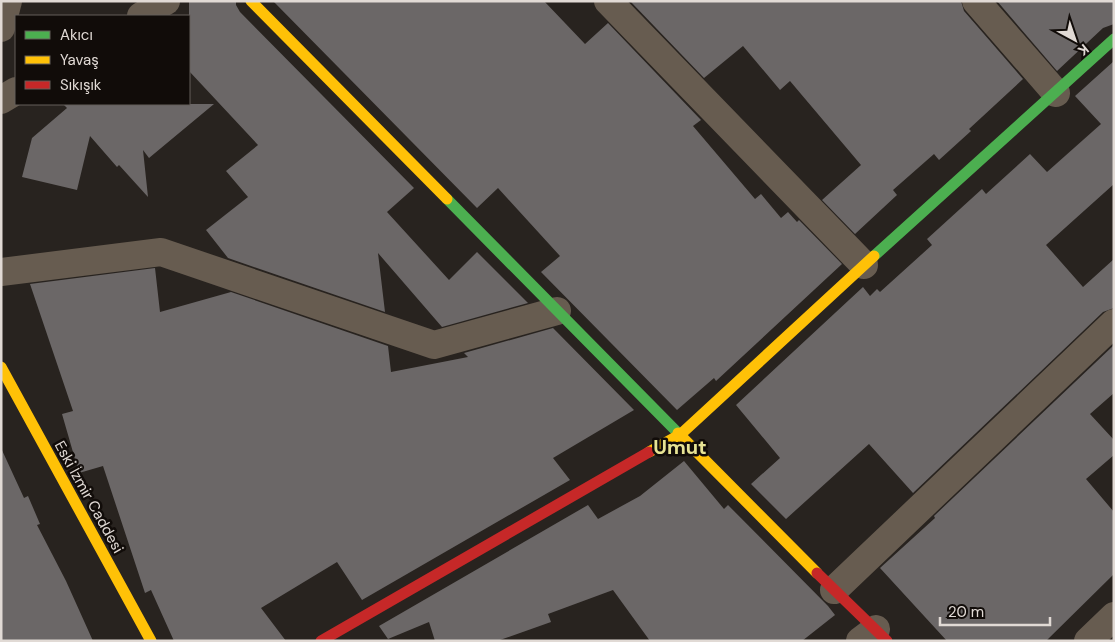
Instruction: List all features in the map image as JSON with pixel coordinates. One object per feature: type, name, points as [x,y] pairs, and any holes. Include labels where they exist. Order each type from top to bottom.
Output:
[{"type":"street","points":[[1,28],[8,1]]},
{"type":"street","points":[[143,15],[166,1]]},
{"type":"street","points":[[251,1],[834,590],[874,637]]},
{"type":"street","points":[[608,1],[864,265]]},
{"type":"street","points":[[976,1],[1056,93]]},
{"type":"street","points":[[321,641],[681,434],[864,265],[1114,39]]},
{"type":"street","points":[[1,100],[15,92]]},
{"type":"street","points":[[1,272],[161,252],[434,345],[558,311]]},
{"type":"street","points":[[834,590],[1114,322]]},
{"type":"street","name":"Eski İzmir Caddesi","points":[[1,367],[151,641]]},
{"type":"street","points":[[1088,641],[1114,616]]},
{"type":"building","points":[[189,1],[236,1],[240,12],[414,188],[387,212],[449,280],[477,252],[528,303],[442,327],[378,253],[385,312],[228,258],[206,230],[248,197],[226,171],[258,145],[190,72]]},
{"type":"building","points":[[273,1],[544,1],[585,44],[608,23],[701,120],[693,126],[755,199],[761,194],[781,218],[788,212],[797,222],[799,220],[842,264],[716,381],[714,378],[677,410],[541,272],[560,256],[498,188],[477,208]]},
{"type":"building","points":[[632,1],[961,1],[964,11],[1023,79],[939,160],[934,154],[893,190],[897,195],[855,234],[822,200],[861,165],[790,81],[780,90],[743,46],[704,78]]},
{"type":"building","points":[[997,1],[1114,1],[1114,24],[1103,28],[1057,71]]},
{"type":"building","points":[[1114,61],[1114,184],[1046,245],[1083,287],[1114,259],[1114,308],[1103,312],[913,493],[869,444],[786,519],[751,484],[780,458],[736,405],[863,287],[870,296],[877,289],[880,292],[932,245],[927,239],[982,189],[986,194],[1030,154],[1047,172],[1101,124],[1075,96]]},
{"type":"building","points":[[214,104],[149,158],[143,150],[148,197],[119,165],[117,167],[90,136],[77,190],[22,177],[32,138],[67,108],[64,105]]},
{"type":"building","points":[[155,268],[160,312],[231,292],[388,346],[391,372],[468,357],[464,353],[553,328],[634,410],[553,458],[570,480],[362,600],[337,562],[261,608],[286,641],[174,641],[151,590],[145,593],[103,466],[79,473],[62,414],[73,411],[30,284]]},
{"type":"building","points":[[1114,345],[1114,393],[1090,414],[1114,440],[1114,455],[1086,479],[1114,512],[1114,574],[1046,641],[947,641],[880,568],[935,518],[934,516]]},
{"type":"building","points":[[1,448],[24,498],[28,496],[40,524],[37,525],[66,581],[93,641],[1,641]]},
{"type":"building","points":[[684,461],[724,509],[728,505],[835,615],[802,641],[650,641],[613,590],[548,614],[551,622],[497,641],[435,641],[429,622],[388,639],[379,626],[588,505],[598,519],[640,496]]},
{"type":"traffic: fast","points":[[874,256],[1114,39]]},
{"type":"traffic: fast","points":[[447,199],[678,433]]},
{"type":"traffic: slow","points":[[251,1],[447,199]]},
{"type":"traffic: slow","points":[[649,452],[681,434],[874,256]]},
{"type":"traffic: slow","points":[[1,367],[151,641]]},
{"type":"traffic: slow","points":[[678,433],[817,573]]},
{"type":"traffic: jam","points":[[321,641],[649,452]]},
{"type":"traffic: jam","points":[[817,573],[887,641]]},
{"type":"district","name":"Umut","points":[[680,447]]}]
